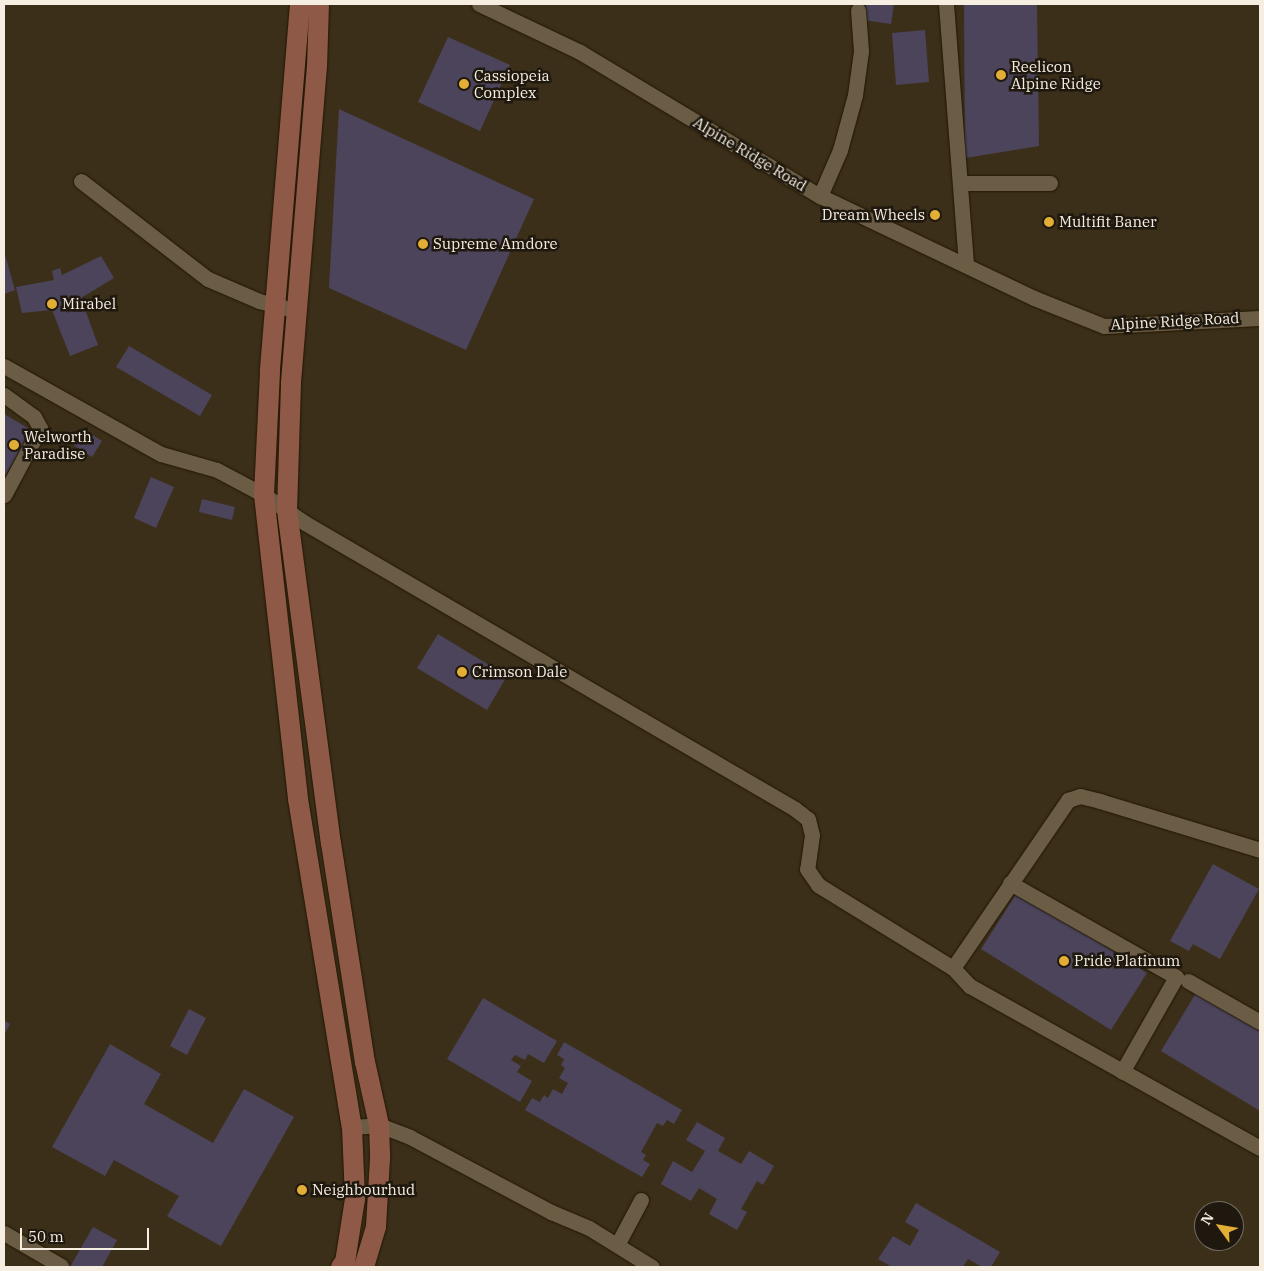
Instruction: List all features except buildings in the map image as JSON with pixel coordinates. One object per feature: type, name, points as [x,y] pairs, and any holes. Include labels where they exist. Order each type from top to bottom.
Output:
[{"type":"street","points":[[300,4],[275,306],[264,495],[298,799],[352,1127],[355,1199],[345,1262],[341,1267]]},
{"type":"street","points":[[319,4],[318,66],[298,311],[287,510],[331,843],[365,1062],[379,1125],[380,1160],[376,1227],[364,1267]]},
{"type":"street","name":"Alpine Ridge Road","points":[[479,4],[580,52],[820,196],[1034,298],[1104,326],[1260,318]]},
{"type":"street","points":[[946,4],[966,264]]},
{"type":"street","points":[[820,196],[840,150],[855,95],[861,52],[858,10]]},
{"type":"street","points":[[81,181],[208,279],[275,306],[298,311]]},
{"type":"street","points":[[960,183],[1050,183]]},
{"type":"street","points":[[4,366],[160,454],[217,470],[264,495],[795,809],[808,819],[812,835],[807,869],[818,884],[953,968],[970,986],[1260,1148]]},
{"type":"street","points":[[4,395],[34,416],[40,428],[4,495]]},
{"type":"street","points":[[953,968],[1055,815],[1068,800],[1080,796],[1260,850]]},
{"type":"street","points":[[1010,882],[1176,977],[1122,1072]]},
{"type":"street","points":[[1188,981],[1260,1022]]},
{"type":"street","points":[[352,1127],[379,1125],[458,1161],[617,1245],[652,1267]]},
{"type":"street","points":[[617,1245],[641,1200]]},
{"type":"street","points":[[4,1234],[61,1266]]},
{"type":"place","name":"Reelicon Alpine Ridge","points":[[1001,75]]},
{"type":"place","name":"Cassiopeia Complex","points":[[464,84]]},
{"type":"place","name":"Dream Wheels","points":[[935,215]]},
{"type":"place","name":"Multifit Baner","points":[[1049,222]]},
{"type":"place","name":"Supreme Amdore","points":[[423,244]]},
{"type":"place","name":"Mirabel","points":[[52,304]]},
{"type":"place","name":"Welworth Paradise","points":[[14,445]]},
{"type":"place","name":"Crimson Dale","points":[[462,672]]},
{"type":"place","name":"Pride Platinum","points":[[1064,961]]},
{"type":"place","name":"Neighbourhud","points":[[302,1190]]}]
